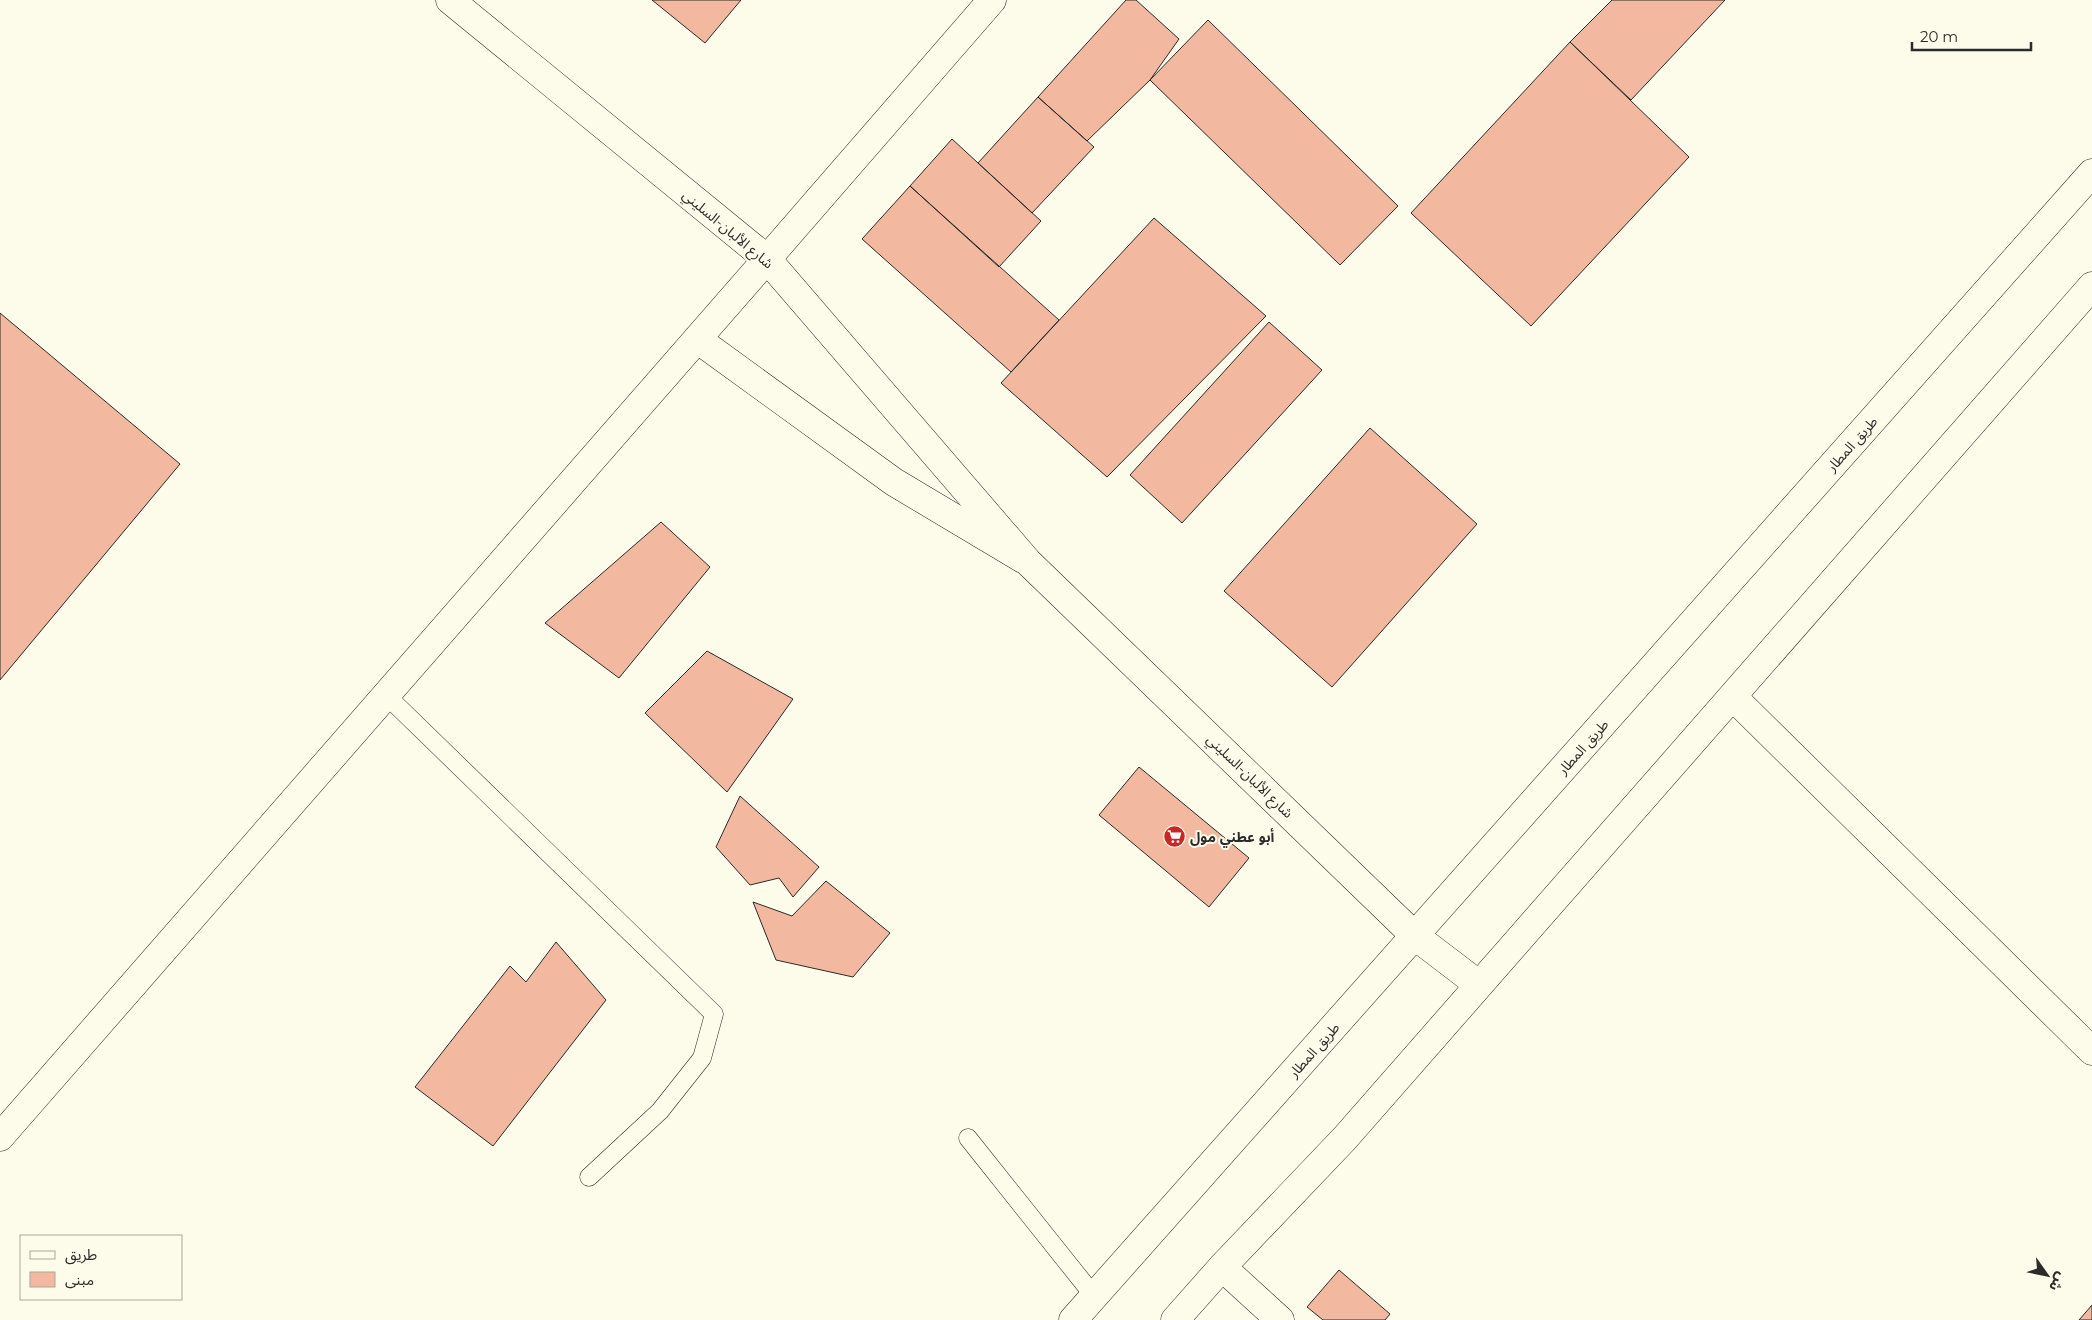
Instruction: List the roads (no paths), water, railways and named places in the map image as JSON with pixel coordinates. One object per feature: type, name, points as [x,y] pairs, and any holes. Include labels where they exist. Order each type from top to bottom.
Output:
[{"type":"main road","name":"شارع الألبان-السليني","points":[[450,0],[767,259],[1028,562],[1415,936],[1478,984]]},
{"type":"main road","points":[[0,1137],[992,0]]},
{"type":"main road","name":"طريق المطار","points":[[1073,1320],[2092,173]]},
{"type":"main road","points":[[1175,1320],[1222,1267],[1345,1138],[1478,984],[1733,697],[2092,286]]},
{"type":"main road","name":"شارع الألبان-السليني","points":[[697,339],[894,482],[1028,562]]},
{"type":"main road","points":[[1733,697],[2092,1051]]},
{"type":"main road","points":[[1222,1267],[1280,1320]]},
{"type":"lane","points":[[386,694],[714,1014],[702,1058],[660,1112],[589,1176]]},
{"type":"lane","points":[[968,1138],[1094,1296]]},
{"type":"place","name":"أبو عطني مول","points":[[1174,837]]}]
